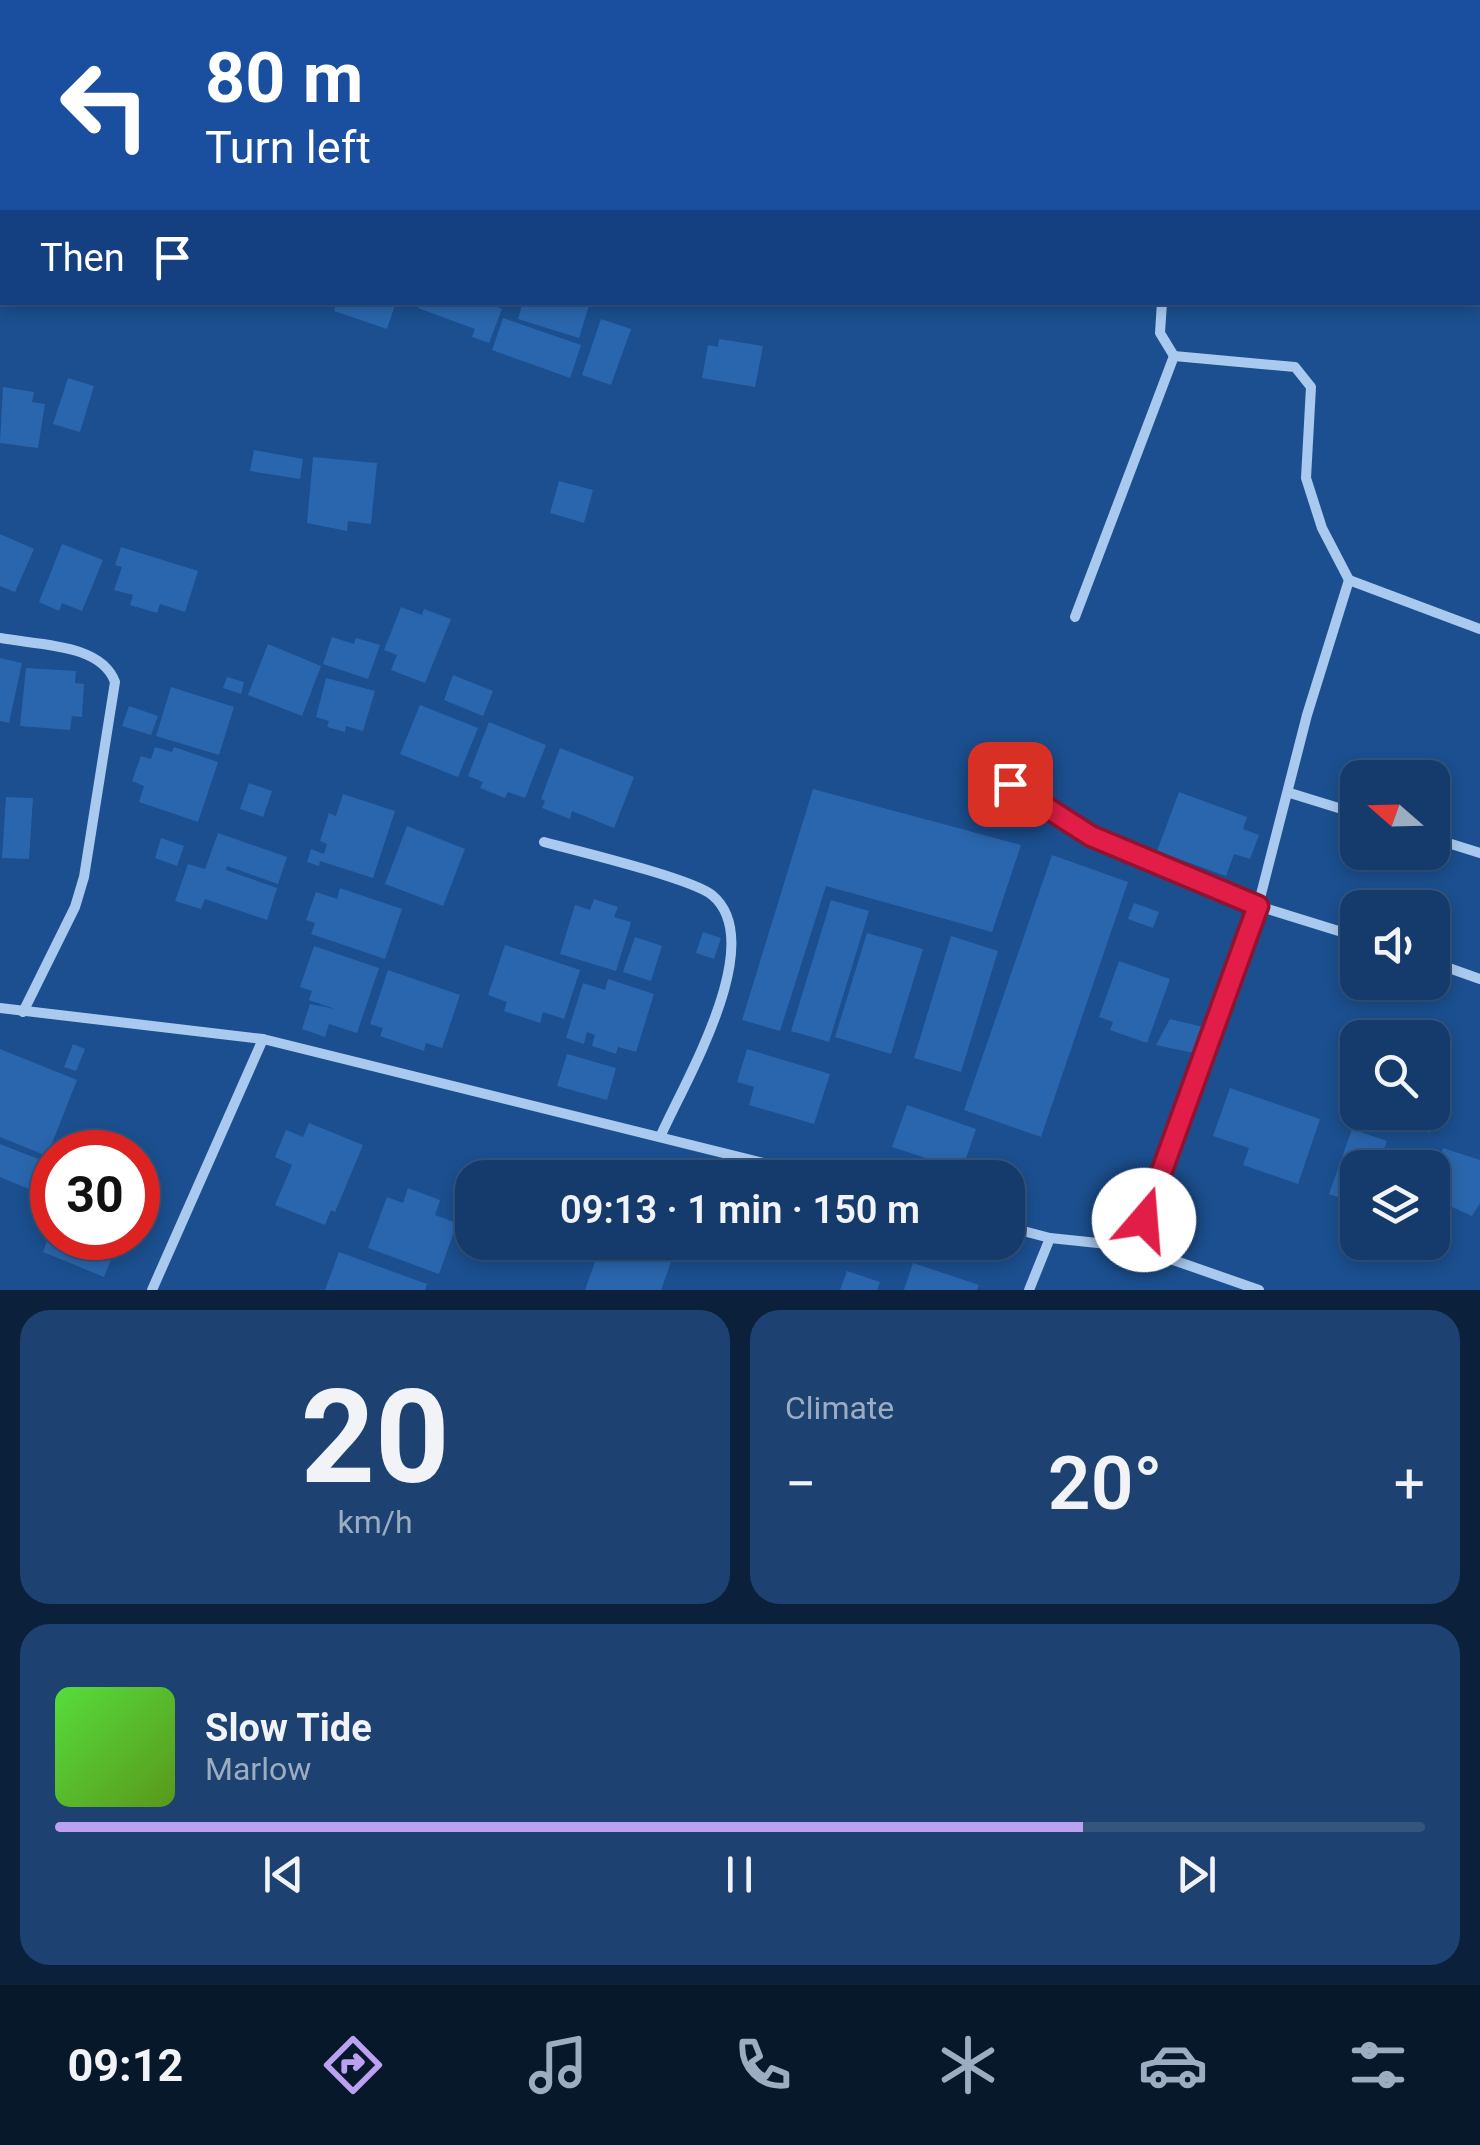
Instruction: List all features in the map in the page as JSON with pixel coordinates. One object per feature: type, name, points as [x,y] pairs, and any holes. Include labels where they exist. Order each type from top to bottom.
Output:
[{"type":"street","points":[[1162,305],[1160,332],[1174,356]]},
{"type":"street","points":[[1174,356],[1295,367],[1311,387],[1306,478],[1322,528],[1350,580],[1480,629]]},
{"type":"street","points":[[1076,617],[1174,356]]},
{"type":"street","points":[[1136,1247],[1258,906],[1307,715],[1350,580]]},
{"type":"street","points":[[0,638],[95,656],[110,668],[115,682],[76,907],[23,1012]]},
{"type":"street","points":[[1290,793],[1340,808]]},
{"type":"street","points":[[544,842],[711,894],[730,919],[734,951],[721,998],[661,1135]]},
{"type":"street","points":[[1450,844],[1480,853]]},
{"type":"street","points":[[1258,906],[1340,931]]},
{"type":"street","points":[[1450,968],[1480,979]]},
{"type":"street","points":[[0,1008],[263,1039],[756,1160]]},
{"type":"street","points":[[152,1290],[263,1039]]},
{"type":"street","points":[[1025,1231],[1050,1238],[1136,1247],[1259,1290]]},
{"type":"street","points":[[1028,1290],[1050,1238]]},
{"type":"lane","points":[[1010,784],[1091,836],[1258,906]]},
{"type":"building","points":[[336,305],[395,305],[387,329],[334,311]]},
{"type":"building","points":[[492,305],[502,309],[489,343],[472,337],[475,329],[418,308]]},
{"type":"building","points":[[522,305],[589,305],[579,338],[518,319]]},
{"type":"building","points":[[503,318],[581,345],[570,378],[492,350]]},
{"type":"building","points":[[601,319],[631,329],[611,385],[582,375]]},
{"type":"building","points":[[719,339],[763,346],[755,387],[702,378],[708,345],[718,347]]},
{"type":"building","points":[[68,378],[94,386],[80,432],[53,424]]},
{"type":"building","points":[[3,387],[34,392],[32,402],[45,404],[38,448],[0,443]]},
{"type":"building","points":[[254,450],[303,459],[300,479],[250,471]]},
{"type":"building","points":[[313,457],[377,463],[371,524],[348,521],[347,531],[307,523]]},
{"type":"building","points":[[559,481],[593,490],[584,523],[550,513]]},
{"type":"building","points":[[0,534],[34,549],[15,592],[0,586]]},
{"type":"building","points":[[62,544],[103,560],[82,611],[62,603],[59,611],[39,602]]},
{"type":"building","points":[[121,547],[198,571],[185,612],[160,604],[157,613],[130,605],[133,595],[114,590],[122,567],[115,565]]},
{"type":"building","points":[[401,607],[422,615],[424,609],[451,619],[425,683],[391,670],[397,655],[384,650]]},
{"type":"building","points":[[332,637],[354,644],[356,638],[380,645],[368,679],[323,664]]},
{"type":"building","points":[[268,644],[321,666],[302,716],[248,695]]},
{"type":"building","points":[[0,658],[22,663],[9,723],[0,721]]},
{"type":"building","points":[[26,668],[76,671],[75,683],[84,684],[82,717],[72,716],[70,730],[20,726]]},
{"type":"building","points":[[453,675],[493,691],[483,716],[444,700]]},
{"type":"building","points":[[227,677],[244,682],[241,694],[223,688]]},
{"type":"building","points":[[326,678],[375,691],[363,731],[346,726],[345,732],[327,727],[329,721],[316,717]]},
{"type":"building","points":[[171,687],[234,707],[219,755],[156,736]]},
{"type":"building","points":[[420,705],[478,728],[458,777],[400,754]]},
{"type":"building","points":[[129,706],[158,716],[151,735],[122,726]]},
{"type":"building","points":[[489,722],[546,745],[525,798],[508,792],[505,798],[480,788],[483,782],[468,776]]},
{"type":"building","points":[[155,747],[172,752],[174,747],[218,762],[198,822],[139,802],[144,786],[132,781],[141,756],[151,759]]},
{"type":"building","points":[[560,748],[634,777],[614,828],[572,811],[570,819],[542,808],[545,801],[541,799]]},
{"type":"building","points":[[249,783],[272,791],[263,817],[240,809]]},
{"type":"building","points":[[813,789],[1021,845],[992,932],[826,886],[780,1031],[742,1020]]},
{"type":"building","points":[[1179,792],[1247,817],[1243,829],[1259,835],[1250,859],[1234,854],[1226,876],[1157,851]]},
{"type":"building","points":[[343,794],[395,811],[373,878],[320,861],[319,866],[307,862],[311,849],[324,854],[327,844],[320,841],[329,813],[336,816]]},
{"type":"building","points":[[6,797],[33,798],[29,859],[2,858]]},
{"type":"building","points":[[407,826],[465,849],[443,906],[385,884]]},
{"type":"building","points":[[218,833],[287,857],[278,884],[227,866],[226,870],[277,888],[267,920],[205,899],[201,909],[175,901],[188,864],[205,869]]},
{"type":"building","points":[[161,838],[184,846],[177,866],[155,858]]},
{"type":"building","points":[[1052,855],[1128,882],[1041,1137],[964,1110]]},
{"type":"building","points":[[340,888],[402,909],[385,959],[311,934],[315,923],[306,920],[316,892],[337,899]]},
{"type":"building","points":[[594,899],[618,907],[614,917],[631,922],[616,971],[560,954],[575,905],[590,910]]},
{"type":"building","points":[[831,900],[869,911],[829,1042],[791,1031]]},
{"type":"building","points":[[1134,903],[1159,912],[1153,928],[1128,919]]},
{"type":"building","points":[[703,932],[721,938],[714,959],[696,953]]},
{"type":"building","points":[[867,933],[923,949],[891,1054],[835,1037]]},
{"type":"building","points":[[951,936],[998,951],[961,1072],[914,1058]]},
{"type":"building","points":[[635,937],[662,946],[651,981],[623,972]]},
{"type":"building","points":[[505,945],[580,970],[564,1019],[543,1012],[540,1023],[504,1011],[507,1002],[488,995]]},
{"type":"building","points":[[314,946],[379,968],[357,1033],[329,1024],[325,1037],[302,1029],[310,1004],[335,1009],[309,1000],[312,991],[300,987]]},
{"type":"building","points":[[1119,961],[1170,979],[1147,1043],[1110,1030],[1113,1022],[1099,1017]]},
{"type":"building","points":[[388,970],[460,995],[442,1048],[426,1043],[424,1051],[380,1036],[383,1028],[370,1024]]},
{"type":"building","points":[[608,979],[654,994],[636,1052],[618,1047],[616,1054],[592,1046],[595,1035],[587,1032],[584,1044],[566,1038],[583,983],[605,990]]},
{"type":"building","points":[[1170,1019],[1203,1027],[1194,1053],[1156,1045]]},
{"type":"building","points":[[73,1044],[85,1049],[76,1071],[64,1067]]},
{"type":"building","points":[[0,1049],[77,1080],[57,1130],[30,1130],[30,1149],[0,1137]]},
{"type":"building","points":[[747,1049],[830,1074],[814,1124],[749,1105],[754,1087],[737,1082]]},
{"type":"building","points":[[567,1054],[616,1068],[607,1100],[557,1086]]},
{"type":"building","points":[[1230,1088],[1320,1119],[1298,1184],[1243,1165],[1249,1148],[1213,1136]]},
{"type":"building","points":[[907,1105],[976,1129],[965,1160],[932,1160],[892,1147]]},
{"type":"building","points":[[309,1123],[363,1145],[335,1212],[331,1210],[325,1225],[275,1205],[292,1165],[275,1157],[286,1130],[303,1137]]},
{"type":"building","points":[[1352,1130],[1387,1141],[1384,1150],[1345,1150]]},
{"type":"building","points":[[0,1144],[30,1156],[29,1189],[0,1177]]},
{"type":"building","points":[[1450,1150],[1480,1160],[1480,1203],[1472,1216],[1450,1206]]},
{"type":"building","points":[[1340,1163],[1340,1198],[1329,1194]]},
{"type":"building","points":[[408,1188],[440,1200],[435,1215],[455,1222],[439,1274],[368,1248],[387,1197],[403,1203]]},
{"type":"building","points":[[339,1252],[427,1284],[425,1290],[325,1290]]},
{"type":"building","points":[[63,1260],[111,1260],[104,1277]]},
{"type":"building","points":[[596,1260],[671,1262],[661,1290],[585,1290]]},
{"type":"building","points":[[913,1263],[979,1285],[977,1290],[904,1290]]},
{"type":"building","points":[[847,1271],[880,1282],[877,1290],[840,1290]]},
{"type":"route","points":[[1010,784],[1091,836],[1258,906],[1144,1220]]}]
